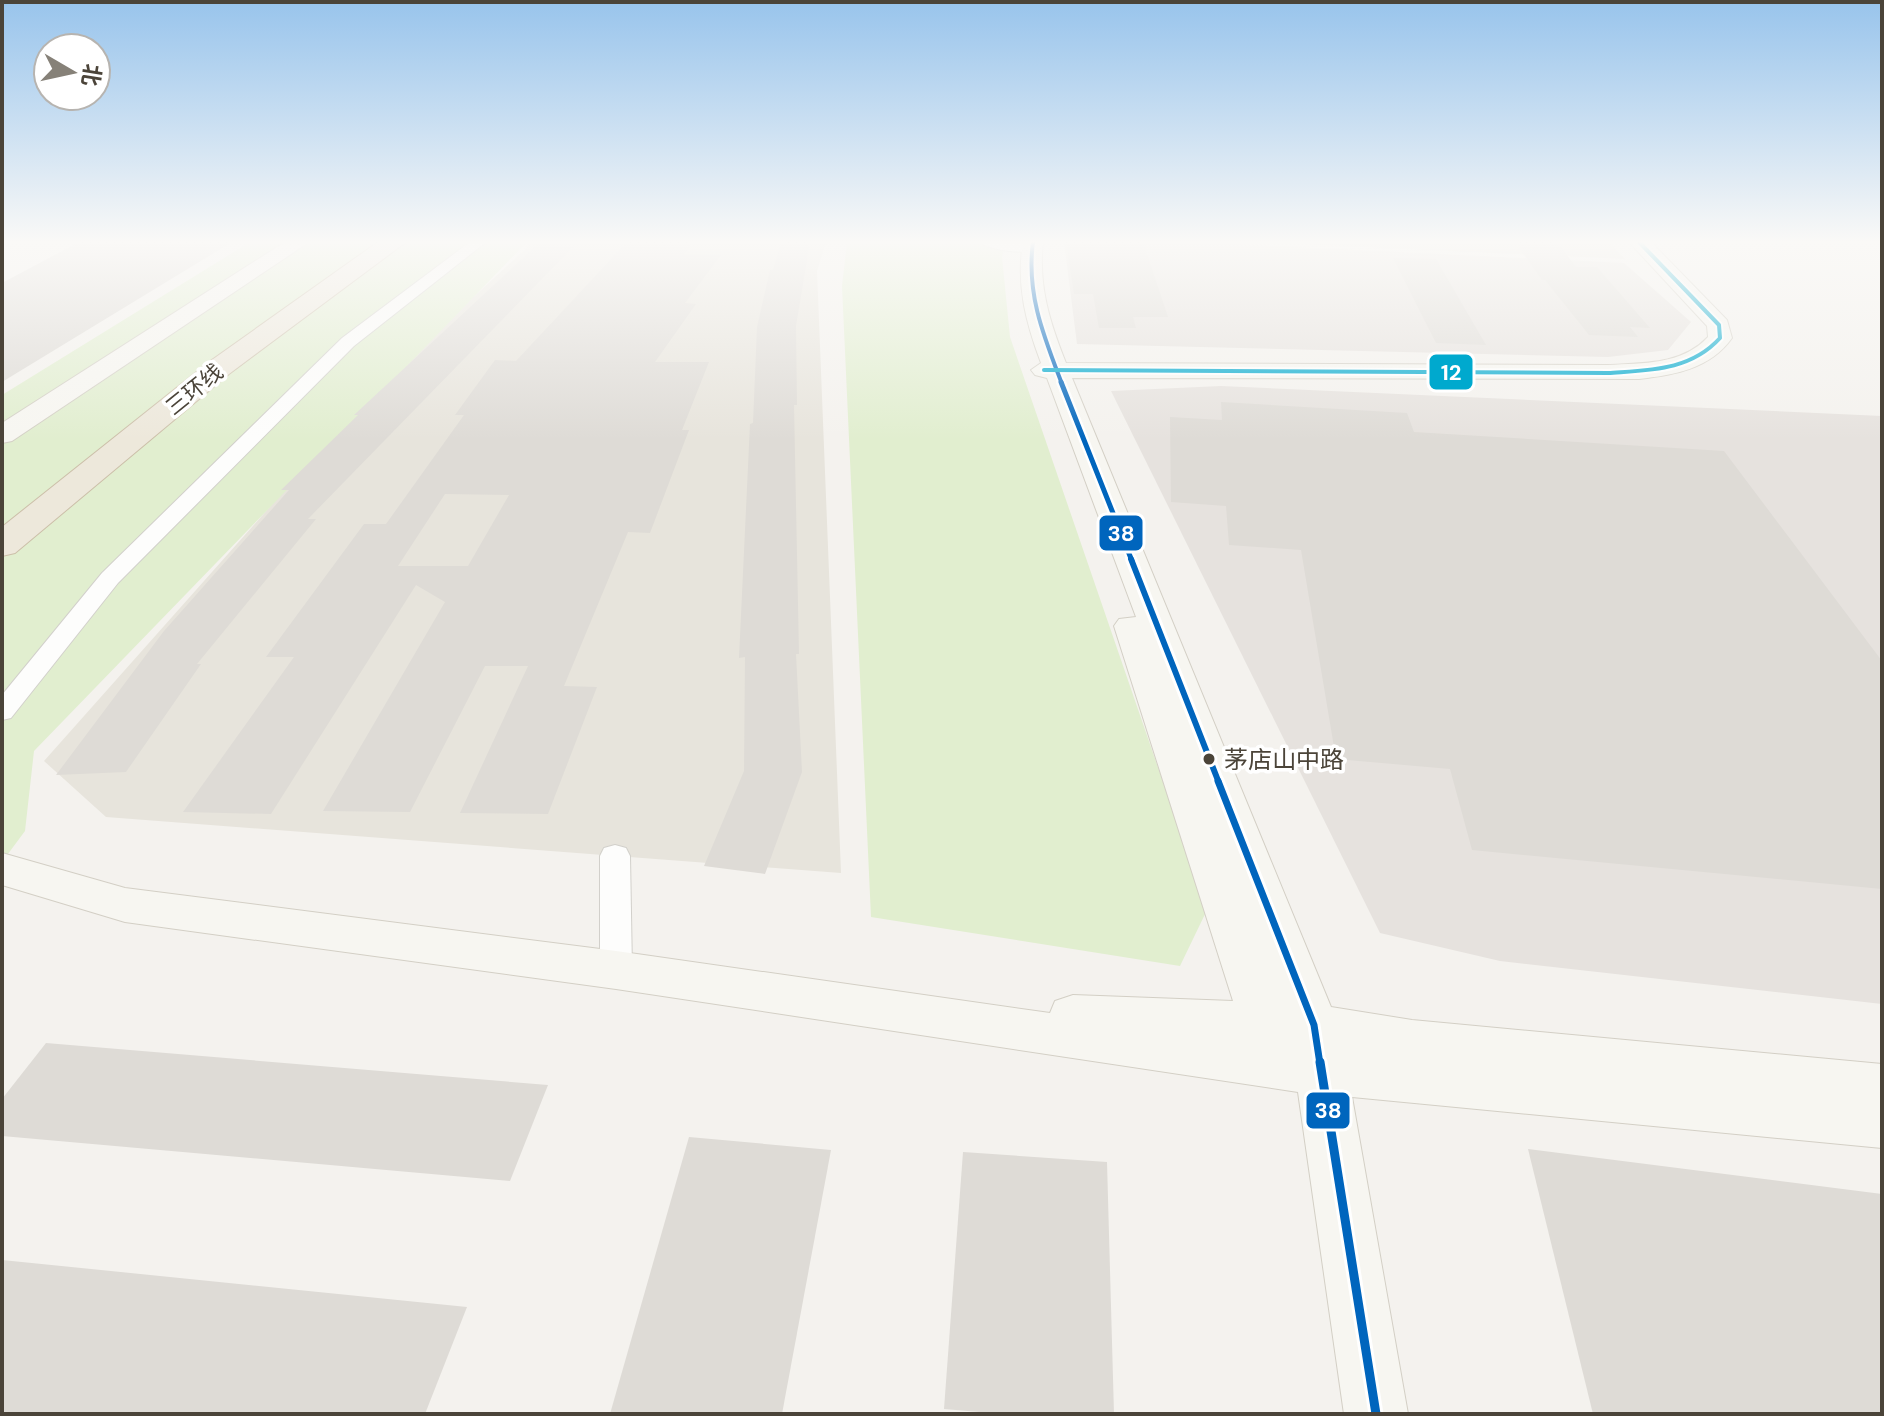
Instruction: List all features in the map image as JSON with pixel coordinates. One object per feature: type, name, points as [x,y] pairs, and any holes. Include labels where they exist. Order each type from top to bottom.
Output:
[{"type":"highway","name":"三环线","points":[[2,515],[188,367],[272,308]]},
{"type":"highway","name":"三环线","points":[[2,545],[219,368],[302,308]]},
{"type":"street","points":[[2,435],[197,308]]},
{"type":"street","points":[[2,712],[110,578],[348,342],[392,308]]},
{"type":"street","points":[[1024,308],[1027,326],[1049,367],[1318,1049],[1376,1414]]},
{"type":"street","points":[[1049,367],[1604,369],[1658,366],[1704,347],[1712,336],[1710,324],[1695,308]]},
{"type":"street","points":[[1049,367],[1608,373],[1664,369],[1712,349],[1720,338],[1719,325],[1703,308]]},
{"type":"street","points":[[1049,367],[1265,1022]]},
{"type":"street","points":[[615,856],[616,970]]},
{"type":"street","points":[[2,869],[125,905],[890,1010],[1318,1049],[1882,1124]]},
{"type":"street","points":[[890,1010],[1265,1022],[1318,1049],[1412,1042],[1882,1087]]},
{"type":"shaded area","points":[[461,308],[818,308],[841,873],[106,817],[44,761],[381,382]]},
{"type":"shaded area","points":[[1072,308],[1675,308],[1691,322],[1668,350],[1608,357],[1077,344]]},
{"type":"shaded area","points":[[1221,386],[1882,416],[1882,1004],[1500,961],[1380,933],[1111,391]]},
{"type":"green space","points":[[143,308],[463,308],[34,751],[25,831],[2,862],[2,395]]},
{"type":"green space","points":[[843,308],[1007,308],[1010,337],[1207,910],[1180,966],[871,917]]},
{"type":"building","points":[[2,308],[123,308],[2,382]]},
{"type":"building","points":[[469,308],[514,308],[308,519],[316,519],[197,664],[201,664],[126,772],[56,775],[164,631],[289,490],[281,490],[358,415],[354,415]]},
{"type":"building","points":[[565,308],[693,308],[655,362],[709,362],[682,430],[689,430],[650,533],[628,532],[564,686],[597,687],[548,814],[460,813],[528,666],[485,666],[410,812],[323,811],[445,602],[416,585],[271,814],[183,812],[294,657],[266,657],[364,524],[386,524],[464,415],[455,415],[495,360],[516,361]],"holes":[[[445,494],[509,495],[468,566],[398,566]]]},
{"type":"building","points":[[761,308],[799,308],[796,326],[797,405],[794,405],[799,654],[796,654],[802,772],[765,874],[704,866],[744,771],[745,657],[739,658],[757,327]]},
{"type":"building","points":[[1095,308],[1165,308],[1168,317],[1133,317],[1136,328],[1099,328]]},
{"type":"building","points":[[1418,308],[1465,308],[1486,345],[1436,343]]},
{"type":"building","points":[[1567,308],[1633,308],[1650,328],[1630,327],[1638,337],[1589,335]]},
{"type":"building","points":[[1221,402],[1407,413],[1414,432],[1724,451],[1882,661],[1882,889],[1472,850],[1450,769],[1336,759],[1301,550],[1229,545],[1226,506],[1171,502],[1170,417],[1222,420]]},
{"type":"building","points":[[46,1043],[548,1085],[510,1181],[2,1136],[2,1099]]},
{"type":"building","points":[[689,1137],[831,1150],[782,1414],[610,1414]]},
{"type":"building","points":[[1528,1149],[1882,1194],[1882,1414],[1593,1414]]},
{"type":"building","points":[[963,1152],[1107,1162],[1114,1414],[1003,1414],[944,1409]]},
{"type":"building","points":[[2,1260],[467,1307],[425,1414],[2,1414]]},
{"type":"transit line","name":"38","points":[[1035,308],[1314,1025],[1376,1414]]},
{"type":"transit line","name":"12","points":[[1044,370],[1608,373],[1654,370],[1698,357],[1720,338],[1719,325],[1703,308]]},
{"type":"place","name":"茅店山中路","points":[[1209,759]]}]
